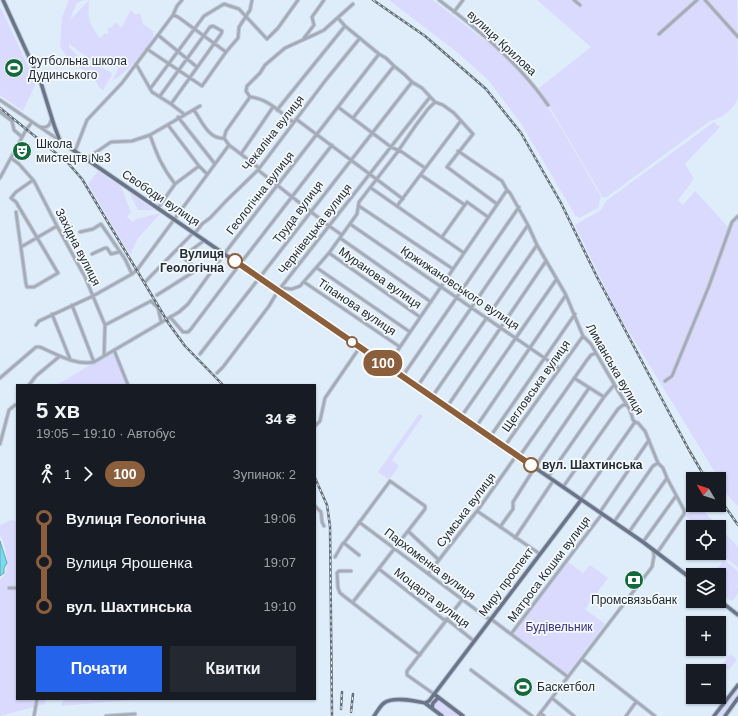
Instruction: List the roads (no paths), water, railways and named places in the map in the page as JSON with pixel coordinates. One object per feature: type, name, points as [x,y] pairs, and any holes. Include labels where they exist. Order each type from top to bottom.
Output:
[{"type":"main road","points":[[3,0],[39,78],[60,141]]},
{"type":"main road","name":"Свободи вулиця","points":[[60,141],[224,254],[260,278],[280,289],[286,296],[629,532],[686,575]]},
{"type":"main road","name":"Миру проспект","points":[[425,703],[429,701],[581,500]]},
{"type":"main road","points":[[726,606],[738,615]]},
{"type":"main road","points":[[714,716],[738,685]]},
{"type":"main road","points":[[434,694],[463,716]]},
{"type":"main road","points":[[432,708],[433,703],[439,698]]},
{"type":"main road","points":[[725,716],[738,698]]},
{"type":"main road","points":[[374,716],[388,701],[399,700],[425,703],[442,716]]},
{"type":"street","points":[[75,151],[87,120],[122,83],[182,0]]},
{"type":"street","points":[[147,50],[202,86],[238,38],[238,28],[250,10],[252,0]]},
{"type":"street","points":[[150,89],[204,16],[216,7],[224,4],[239,9],[267,39],[278,28],[298,0]]},
{"type":"street","points":[[304,39],[314,25],[312,17],[324,0]]},
{"type":"street","name":"вулиця Крилова","points":[[439,0],[490,41],[516,65],[538,90],[548,105]]},
{"type":"street","points":[[454,12],[463,0]]},
{"type":"street","points":[[574,0],[580,5]]},
{"type":"street","points":[[659,34],[697,0]]},
{"type":"street","points":[[704,0],[738,37]]},
{"type":"street","points":[[293,122],[273,107],[257,98],[250,97],[246,91],[247,86],[260,73],[265,65],[286,48],[318,33],[338,18],[353,4]]},
{"type":"street","points":[[172,15],[178,17],[226,52]]},
{"type":"street","points":[[338,18],[345,26],[386,58],[412,82],[422,88],[435,102],[443,105],[454,113],[460,122],[473,134],[447,165],[448,168],[498,204]]},
{"type":"street","points":[[160,96],[211,26],[222,31],[171,104]]},
{"type":"street","points":[[277,110],[345,26]]},
{"type":"street","points":[[158,35],[197,66]]},
{"type":"street","name":"Чекаліна вулиця","points":[[145,282],[258,169],[338,64],[360,38]]},
{"type":"street","name":"Геологічна вулиця","points":[[94,362],[170,317],[188,304],[224,254],[380,54]]},
{"type":"street","points":[[136,64],[150,89],[156,95],[160,96],[184,114]]},
{"type":"street","points":[[353,118],[394,66]]},
{"type":"street","name":"Труда вулиця","points":[[200,354],[412,82]]},
{"type":"street","points":[[224,138],[226,131],[250,97]]},
{"type":"street","name":"Чернівецька вулиця","points":[[217,373],[262,317],[280,289],[430,97]]},
{"type":"street","points":[[0,100],[60,141]]},
{"type":"street","points":[[280,289],[296,288],[317,268],[359,211],[359,202],[377,180],[416,124],[435,102]]},
{"type":"street","points":[[86,159],[111,142],[132,141],[150,135],[168,125],[178,117],[200,106]]},
{"type":"street","points":[[241,154],[273,107]]},
{"type":"street","points":[[338,107],[391,147],[402,152],[425,168]]},
{"type":"street","points":[[194,110],[212,135],[217,138],[224,138]]},
{"type":"street","points":[[0,112],[12,121],[14,130],[22,137]]},
{"type":"street","points":[[178,117],[215,164]]},
{"type":"street","points":[[38,126],[46,127],[52,118]]},
{"type":"street","points":[[296,119],[403,198]]},
{"type":"street","points":[[0,178],[22,137],[32,122]]},
{"type":"street","points":[[397,206],[460,122]]},
{"type":"street","points":[[168,125],[199,166],[208,174]]},
{"type":"street","points":[[150,135],[163,169],[175,184]]},
{"type":"street","points":[[224,138],[277,185],[342,235]]},
{"type":"street","points":[[36,325],[39,321],[93,296],[132,274],[138,269],[229,144]]},
{"type":"street","points":[[170,317],[183,332],[188,332],[291,196],[332,145]]},
{"type":"street","name":"Лиманська вулиця","points":[[458,151],[502,181],[519,207],[537,245],[566,295],[583,336],[591,344],[630,410],[633,420],[641,426],[649,440],[658,463],[663,468],[684,510],[684,514],[657,553]]},
{"type":"street","name":"Західна вулиця","points":[[11,158],[19,164],[33,180],[56,226],[85,277],[105,325],[104,355]]},
{"type":"street","points":[[158,208],[175,184],[199,166]]},
{"type":"street","points":[[421,175],[465,205]]},
{"type":"street","points":[[16,212],[27,287],[34,288],[58,273],[16,202],[11,198],[16,192],[33,180]]},
{"type":"street","points":[[370,188],[464,253]]},
{"type":"street","points":[[387,366],[507,190]]},
{"type":"street","points":[[442,237],[465,205],[469,202],[488,217]]},
{"type":"street","points":[[358,205],[453,269]]},
{"type":"street","points":[[402,377],[519,207]]},
{"type":"street","points":[[665,382],[672,376],[709,286],[732,222],[738,216]]},
{"type":"street","points":[[80,232],[93,229],[101,224],[125,259],[132,274]]},
{"type":"street","name":"Кржижановського вулиця","points":[[350,224],[559,368]]},
{"type":"street","points":[[417,387],[528,225]]},
{"type":"street","points":[[20,247],[38,238],[56,226]]},
{"type":"street","points":[[340,238],[431,302]]},
{"type":"street","points":[[157,295],[195,271],[196,268],[184,258],[205,240]]},
{"type":"street","points":[[432,397],[537,245]]},
{"type":"street","points":[[92,254],[105,248],[107,248],[111,254],[119,252]]},
{"type":"street","name":"Муранова вулиця","points":[[329,253],[420,317]]},
{"type":"street","points":[[446,407],[546,261]]},
{"type":"street","points":[[317,268],[410,332]]},
{"type":"street","points":[[461,417],[557,279]]},
{"type":"street","name":"Тіпанова вулиця","points":[[304,282],[400,347]]},
{"type":"street","points":[[476,427],[566,295]]},
{"type":"street","points":[[105,325],[151,301],[158,308],[162,321]]},
{"type":"street","points":[[0,378],[36,347],[40,347],[70,360],[86,364],[94,362],[72,305]]},
{"type":"street","points":[[52,314],[70,360]]},
{"type":"street","points":[[490,437],[575,314]]},
{"type":"street","name":"Щегловська вулиця","points":[[504,447],[583,336]]},
{"type":"street","points":[[316,425],[320,421],[325,398],[360,347]]},
{"type":"street","points":[[114,350],[128,384]]},
{"type":"street","name":"Сумська вулиця","points":[[428,574],[518,456],[591,355],[596,353]]},
{"type":"street","points":[[30,384],[36,376],[60,356]]},
{"type":"street","points":[[574,378],[604,397]]},
{"type":"street","points":[[548,477],[614,385]]},
{"type":"street","points":[[500,527],[513,509],[512,502],[589,388]]},
{"type":"street","points":[[0,444],[1,433],[9,410],[15,405]]},
{"type":"street","points":[[563,488],[618,409],[623,405],[626,405]]},
{"type":"street","name":"Миру проспект","points":[[581,500],[635,422]]},
{"type":"street","name":"Матроса Кошки вулиця","points":[[511,634],[601,513],[649,440]]},
{"type":"street","points":[[614,522],[653,466],[658,463]]},
{"type":"street","points":[[629,532],[667,478]]},
{"type":"street","points":[[336,557],[344,543],[390,481],[425,506],[425,509],[353,602]]},
{"type":"street","points":[[515,538],[553,481]]},
{"type":"street","points":[[643,542],[676,496]]},
{"type":"street","points":[[316,507],[321,512],[324,526]]},
{"type":"street","points":[[477,511],[540,554]]},
{"type":"street","name":"Пархоменка вулиця","points":[[359,522],[462,600],[487,618],[491,619],[568,677]]},
{"type":"street","points":[[408,531],[439,560]]},
{"type":"street","points":[[344,543],[359,555]]},
{"type":"street","points":[[544,716],[539,715],[652,568],[654,562],[653,550]]},
{"type":"street","name":"Моцарта вулиця","points":[[379,569],[474,641]]},
{"type":"street","points":[[351,571],[338,572],[338,588],[340,592],[420,655]]},
{"type":"street","points":[[9,588],[16,588]]},
{"type":"street","points":[[434,694],[407,673],[462,600]]},
{"type":"street","points":[[582,659],[654,716]]},
{"type":"street","points":[[471,670],[532,716]]},
{"type":"street","points":[[552,698],[574,716]]},
{"type":"street","points":[[34,716],[37,700]]},
{"type":"street","points":[[626,716],[636,702]]},
{"type":"street","points":[[106,716],[134,714]]},
{"type":"railway","points":[[373,0],[425,36],[486,89],[521,133],[561,203],[597,277],[702,472]]},
{"type":"railway","points":[[0,108],[68,163],[82,179],[169,324],[185,346],[222,384]]},
{"type":"railway","points":[[316,480],[327,505],[330,526],[332,716]]},
{"type":"railway","points":[[726,508],[738,525]]},
{"type":"railway","points":[[341,709],[342,692]]},
{"type":"railway","points":[[351,712],[353,694]]},
{"type":"place","name":"Футбольна школа Дудинського","points":[[14,68]]},
{"type":"place","name":"Школа мистецтв №3","points":[[22,151]]},
{"type":"place","name":"Вулиця Геологічна","points":[[235,261]]},
{"type":"place","name":"вул. Шахтинська","points":[[531,465]]},
{"type":"place","name":"Промсвязьбанк","points":[[634,580]]},
{"type":"place","name":"Баскетбол","points":[[523,687]]},
{"type":"park label","name":"Будівельник","points":[[559,627]]}]
